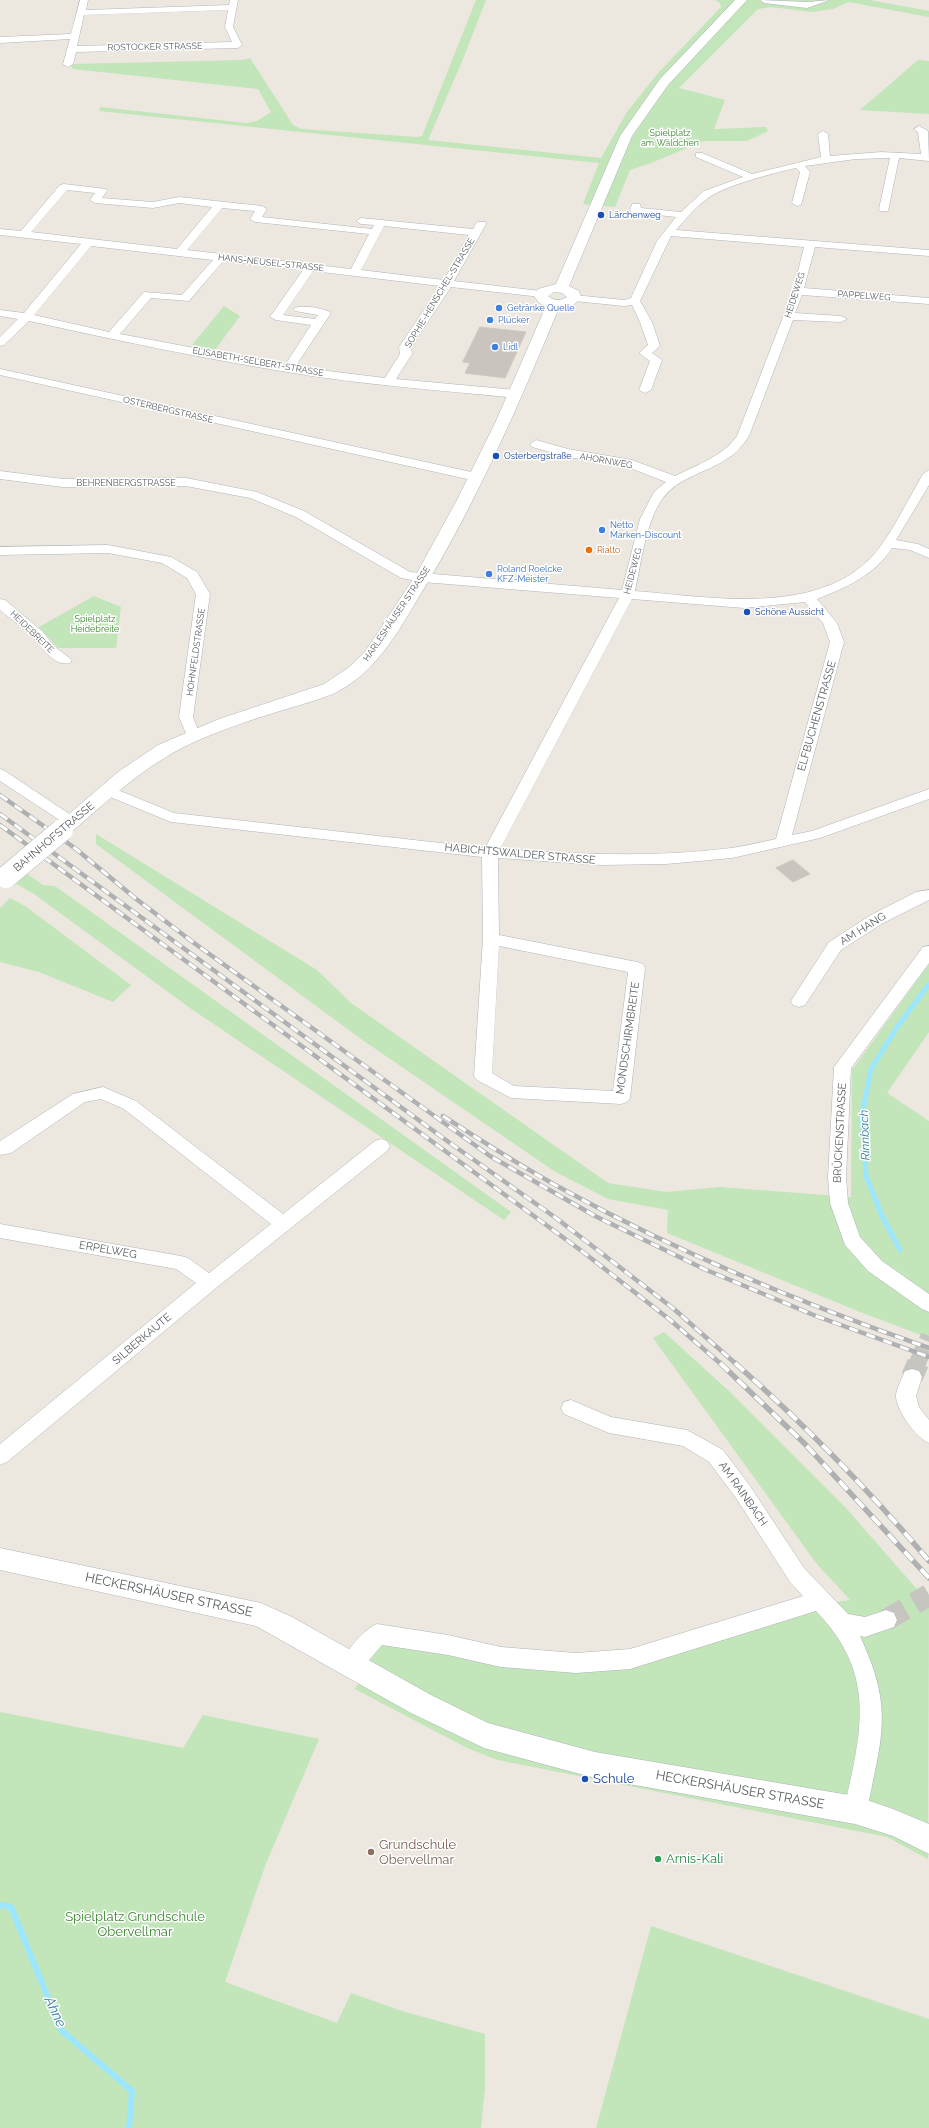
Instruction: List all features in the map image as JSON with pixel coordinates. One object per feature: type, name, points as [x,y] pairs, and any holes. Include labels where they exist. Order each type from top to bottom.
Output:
[{"type":"main road","points":[[567,292],[548,289],[541,294],[544,300],[554,304],[567,302],[567,292],[626,136],[664,82],[740,0],[757,0]]},
{"type":"main road","name":"HARLESHÄUSER STRASSE","points":[[108,791],[145,761],[193,735],[324,690],[350,676],[368,660],[423,578],[476,477],[516,394],[554,304]]},
{"type":"main road","name":"BAHNHOFSTRASSE","points":[[3,879],[108,791]]},
{"type":"street","points":[[68,64],[84,0]]},
{"type":"street","points":[[764,0],[796,4],[823,1]]},
{"type":"street","points":[[785,0],[801,3],[823,1]]},
{"type":"street","points":[[81,13],[233,4]]},
{"type":"street","name":"ROSTOCKER STRASSE","points":[[72,49],[238,45],[229,27],[233,4]]},
{"type":"street","points":[[146,9],[152,18]]},
{"type":"street","points":[[0,40],[76,36]]},
{"type":"street","points":[[148,47],[153,38]]},
{"type":"street","points":[[567,292],[624,303],[635,301],[640,294],[656,251],[668,233],[705,196],[718,188],[751,177],[826,160],[895,156],[928,158],[923,131],[919,129]]},
{"type":"street","points":[[822,134],[826,160]]},
{"type":"street","points":[[699,155],[751,177]]},
{"type":"street","points":[[884,209],[895,156]]},
{"type":"street","points":[[797,203],[805,172],[799,165]]},
{"type":"street","points":[[23,235],[64,186],[102,191],[95,200],[153,205],[179,200],[262,209],[255,219]]},
{"type":"street","points":[[179,253],[219,204]]},
{"type":"street","points":[[636,206],[635,210],[685,215]]},
{"type":"street","points":[[211,214],[331,227],[378,227],[354,273]]},
{"type":"street","name":"SOPHIE-HENSCHEL-STRASSE","points":[[378,227],[479,228],[447,284],[405,347],[406,354],[388,382]]},
{"type":"street","name":"HANS-NEUSEL-STRASSE","points":[[0,232],[541,294]]},
{"type":"street","points":[[668,233],[929,253]]},
{"type":"street","points":[[0,343],[27,317],[89,241]]},
{"type":"street","name":"HEIDEWEG","points":[[490,853],[627,595],[646,519],[658,495],[675,481],[724,456],[736,446],[743,436],[798,291],[810,245]]},
{"type":"street","points":[[112,336],[148,294],[185,299],[220,258]]},
{"type":"street","points":[[288,369],[318,323],[276,317],[310,267]]},
{"type":"street","name":"PAPPELWEG","points":[[798,291],[929,301]]},
{"type":"street","points":[[635,301],[646,322],[654,346],[645,353],[656,360],[645,390]]},
{"type":"street","name":"ELISABETH-SELBERT-STRASSE","points":[[0,313],[27,317],[112,336],[288,369],[388,382],[516,394]]},
{"type":"street","points":[[789,316],[841,319]]},
{"type":"street","name":"OSTERBERGSTRASSE","points":[[0,372],[476,477]]},
{"type":"street","name":"AHORNWEG","points":[[536,444],[570,455],[620,461],[653,470],[675,481]]},
{"type":"street","points":[[423,578],[744,604],[808,598],[840,586],[866,569],[888,543],[929,474]]},
{"type":"street","name":"BEHRENBERGSTRASSE","points":[[0,475],[63,483],[186,482],[253,495],[300,514],[374,558],[406,575],[423,578]]},
{"type":"street","points":[[888,543],[913,547],[929,554]]},
{"type":"street","name":"HOHNFELDSTRASSE","points":[[0,552],[108,548],[166,560],[192,575],[203,594],[186,717],[193,735]]},
{"type":"street","name":"ELFBUCHENSTRASSE","points":[[782,843],[837,642],[835,629],[808,598]]},
{"type":"street","name":"HEIDEBREITE","points":[[0,603],[38,635],[50,650],[65,660]]},
{"type":"street","points":[[0,774],[67,826]]},
{"type":"street","name":"HABICHTSWALDER STRASSE","points":[[108,791],[171,817],[490,853],[601,860],[666,859],[732,853],[782,843],[815,835],[929,794]]},
{"type":"street","name":"MONDSCHIRMBREITE","points":[[490,853],[491,939],[483,1076],[511,1092],[621,1098],[638,968],[491,939]]},
{"type":"street","name":"AM HANG","points":[[799,1001],[835,946],[877,919],[922,896],[929,895]]},
{"type":"street","name":"BRÜCKENSTRASSE","points":[[929,951],[843,1067],[837,1177],[839,1203],[852,1240],[875,1266],[929,1304]]},
{"type":"street","points":[[0,1148],[5,1148],[79,1098],[103,1093],[130,1105],[284,1224]]},
{"type":"street","name":"SILBERKAUTE","points":[[0,1456],[209,1283],[381,1146]]},
{"type":"street","name":"ERPELWEG","points":[[0,1231],[181,1263],[209,1283]]},
{"type":"street","points":[[912,1377],[906,1396],[910,1410],[929,1435]]},
{"type":"street","name":"AM RAINBACH","points":[[571,1408],[609,1425],[687,1438],[716,1456],[743,1492],[797,1575],[817,1601]]},
{"type":"street","name":"HECKERSHÄUSER STRASSE","points":[[0,1560],[260,1615],[283,1626],[350,1666],[427,1707],[484,1735],[596,1765],[855,1810],[887,1820],[918,1833],[929,1840]]},
{"type":"street","points":[[350,1666],[377,1634],[448,1645],[501,1657],[576,1664],[630,1659],[817,1601],[841,1623],[862,1665],[872,1710],[867,1752],[855,1810]]},
{"type":"street","points":[[841,1623],[865,1627],[886,1620]]},
{"type":"green space","name":"Spielplatz am Wäldchen","points":[[476,0],[486,0],[463,59],[428,140],[601,158],[627,112],[659,72],[721,7],[720,3],[715,0],[870,0],[929,11],[929,17],[849,2],[833,9],[812,12],[771,7],[758,9],[679,88],[725,100],[714,129],[766,127],[768,131],[747,141],[704,141],[630,170],[615,207],[583,204],[599,163],[99,111],[100,107],[246,123],[257,121],[271,112],[258,89],[73,69],[71,66],[72,64],[242,60],[250,58],[293,125],[302,129],[417,137],[422,136]]},
{"type":"green space","points":[[918,60],[929,61],[929,114],[860,110]]},
{"type":"green space","points":[[224,306],[240,316],[215,350],[192,345]]},
{"type":"green space","name":"Spielplatz Heidebreite","points":[[94,596],[121,607],[116,648],[58,648],[39,627]]},
{"type":"green space","points":[[96,834],[317,970],[351,1003],[608,1183],[666,1192],[720,1187],[851,1197],[852,1070],[929,964],[929,1032],[887,1093],[929,1121],[929,1338],[860,1312],[667,1233],[668,1210],[608,1199],[554,1171],[361,1039],[96,844]]},
{"type":"green space","points":[[26,873],[43,885],[55,886],[511,1212],[504,1220],[190,1008],[34,894],[15,883]]},
{"type":"green space","points":[[10,898],[25,906],[131,985],[113,1002],[39,972],[0,962],[0,908]]},
{"type":"green space","points":[[664,1332],[730,1392],[846,1508],[929,1603],[928,1859],[887,1837],[498,1760],[467,1748],[355,1689],[381,1640],[566,1671],[823,1604],[850,1600],[816,1563],[653,1338]]},
{"type":"green space","name":"Spielplatz Grundschule Obervellmar","points":[[0,1712],[183,1748],[203,1715],[319,1739],[265,1866],[225,1982],[337,2023],[351,1993],[402,2011],[485,2034],[485,2087],[481,2128],[0,2128]]},
{"type":"green space","points":[[651,1926],[929,2019],[929,2128],[596,2128]]},
{"type":"building","name":"Lidl","points":[[480,327],[526,332],[505,378],[465,373],[470,363],[463,362]]},
{"type":"building","points":[[793,860],[810,874],[793,882],[776,868]]},
{"type":"waterway","name":"Rinnbach","points":[[900,1250],[882,1216],[866,1176],[862,1114],[871,1069],[897,1027],[929,984]]},
{"type":"waterway","name":"Ahne","points":[[0,1905],[11,1907],[61,2030],[132,2091],[129,2128]]},
{"type":"tunnel","points":[[917,1364],[929,1336]]},
{"type":"tunnel","points":[[912,1377],[918,1363]]},
{"type":"tunnel","points":[[886,1620],[929,1595]]},
{"type":"railway","points":[[0,795],[76,849],[135,898],[194,943],[490,1156],[595,1216],[704,1269],[816,1316],[929,1357]]},
{"type":"railway","points":[[0,814],[450,1143],[556,1218],[674,1309],[736,1364]]},
{"type":"railway","points":[[0,825],[583,1252],[669,1319],[721,1364]]},
{"type":"railway","points":[[443,1116],[538,1175],[613,1216],[746,1278],[883,1332],[929,1348]]},
{"type":"railway","points":[[720,1363],[804,1443],[929,1578]]},
{"type":"railway","points":[[735,1363],[761,1386],[835,1458],[929,1561]]},
{"type":"place","name":"Lärchenweg","points":[[601,215]]},
{"type":"place","name":"Getränke Quelle","points":[[499,308]]},
{"type":"place","name":"Plücker","points":[[490,320]]},
{"type":"place","name":"Lidl","points":[[495,347]]},
{"type":"place","name":"Osterbergstraße","points":[[496,456]]},
{"type":"place","name":"Netto Marken-Discount","points":[[602,530]]},
{"type":"place","name":"Rialto","points":[[589,550]]},
{"type":"place","name":"Roland Roelcke KFZ-Meister","points":[[489,574]]},
{"type":"place","name":"Schöne Aussicht","points":[[747,612]]},
{"type":"place","name":"Schule","points":[[585,1779]]},
{"type":"place","name":"Grundschule Obervellmar","points":[[371,1852]]},
{"type":"place","name":"Arnis-Kali","points":[[658,1859]]}]
